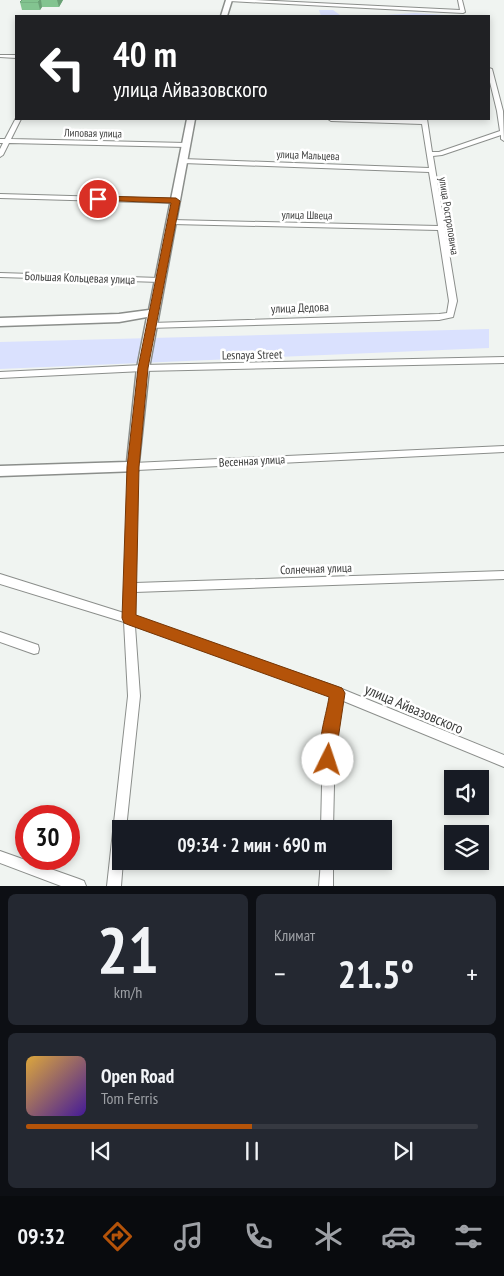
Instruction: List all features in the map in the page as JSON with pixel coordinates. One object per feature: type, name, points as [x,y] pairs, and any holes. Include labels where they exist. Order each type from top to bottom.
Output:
[{"type":"street","points":[[224,15],[229,0],[463,12],[460,0]]},
{"type":"street","points":[[0,56],[15,57]]},
{"type":"street","points":[[429,154],[440,154],[503,134],[500,111],[490,74]]},
{"type":"street","points":[[0,155],[3,141],[17,120]]},
{"type":"street","points":[[114,886],[134,696],[129,618],[133,467],[143,368],[191,120]]},
{"type":"street","points":[[378,120],[425,121]]},
{"type":"street","name":"улица Ростроповича","points":[[425,121],[453,301],[450,315]]},
{"type":"street","name":"Липовая улица","points":[[3,141],[186,145]]},
{"type":"street","name":"улица Мальцева","points":[[183,161],[432,170]]},
{"type":"street","points":[[0,196],[176,201]]},
{"type":"street","name":"улица Швеца","points":[[172,222],[441,228]]},
{"type":"street","name":"Большая Кольцевая улица","points":[[0,275],[160,280]]},
{"type":"street","points":[[0,322],[119,318],[153,313]]},
{"type":"street","name":"улица Дедова","points":[[151,326],[438,317],[450,315]]},
{"type":"street","name":"Lesnaya Street","points":[[0,375],[143,368],[504,360]]},
{"type":"street","name":"Весенная улица","points":[[0,471],[133,467],[504,449]]},
{"type":"street","name":"Солнечная улица","points":[[130,588],[504,575]]},
{"type":"street","name":"улица Айвазовского","points":[[0,579],[129,618],[337,693],[504,761]]},
{"type":"street","points":[[0,637],[34,649]]},
{"type":"street","points":[[327,820],[329,743],[337,693]]},
{"type":"street","points":[[0,857],[79,886]]},
{"type":"street","points":[[326,886],[327,870]]},
{"type":"shaded area","points":[[319,10],[333,10],[340,15],[321,15]]},
{"type":"shaded area","points":[[415,13],[445,15],[384,15]]},
{"type":"shaded area","points":[[489,329],[489,348],[0,369],[0,342]]},
{"type":"building","points":[[22,0],[40,0],[38,2],[20,2]]},
{"type":"route","points":[[98,199],[176,201],[143,368],[133,467],[129,618],[337,693],[328,760]]}]
